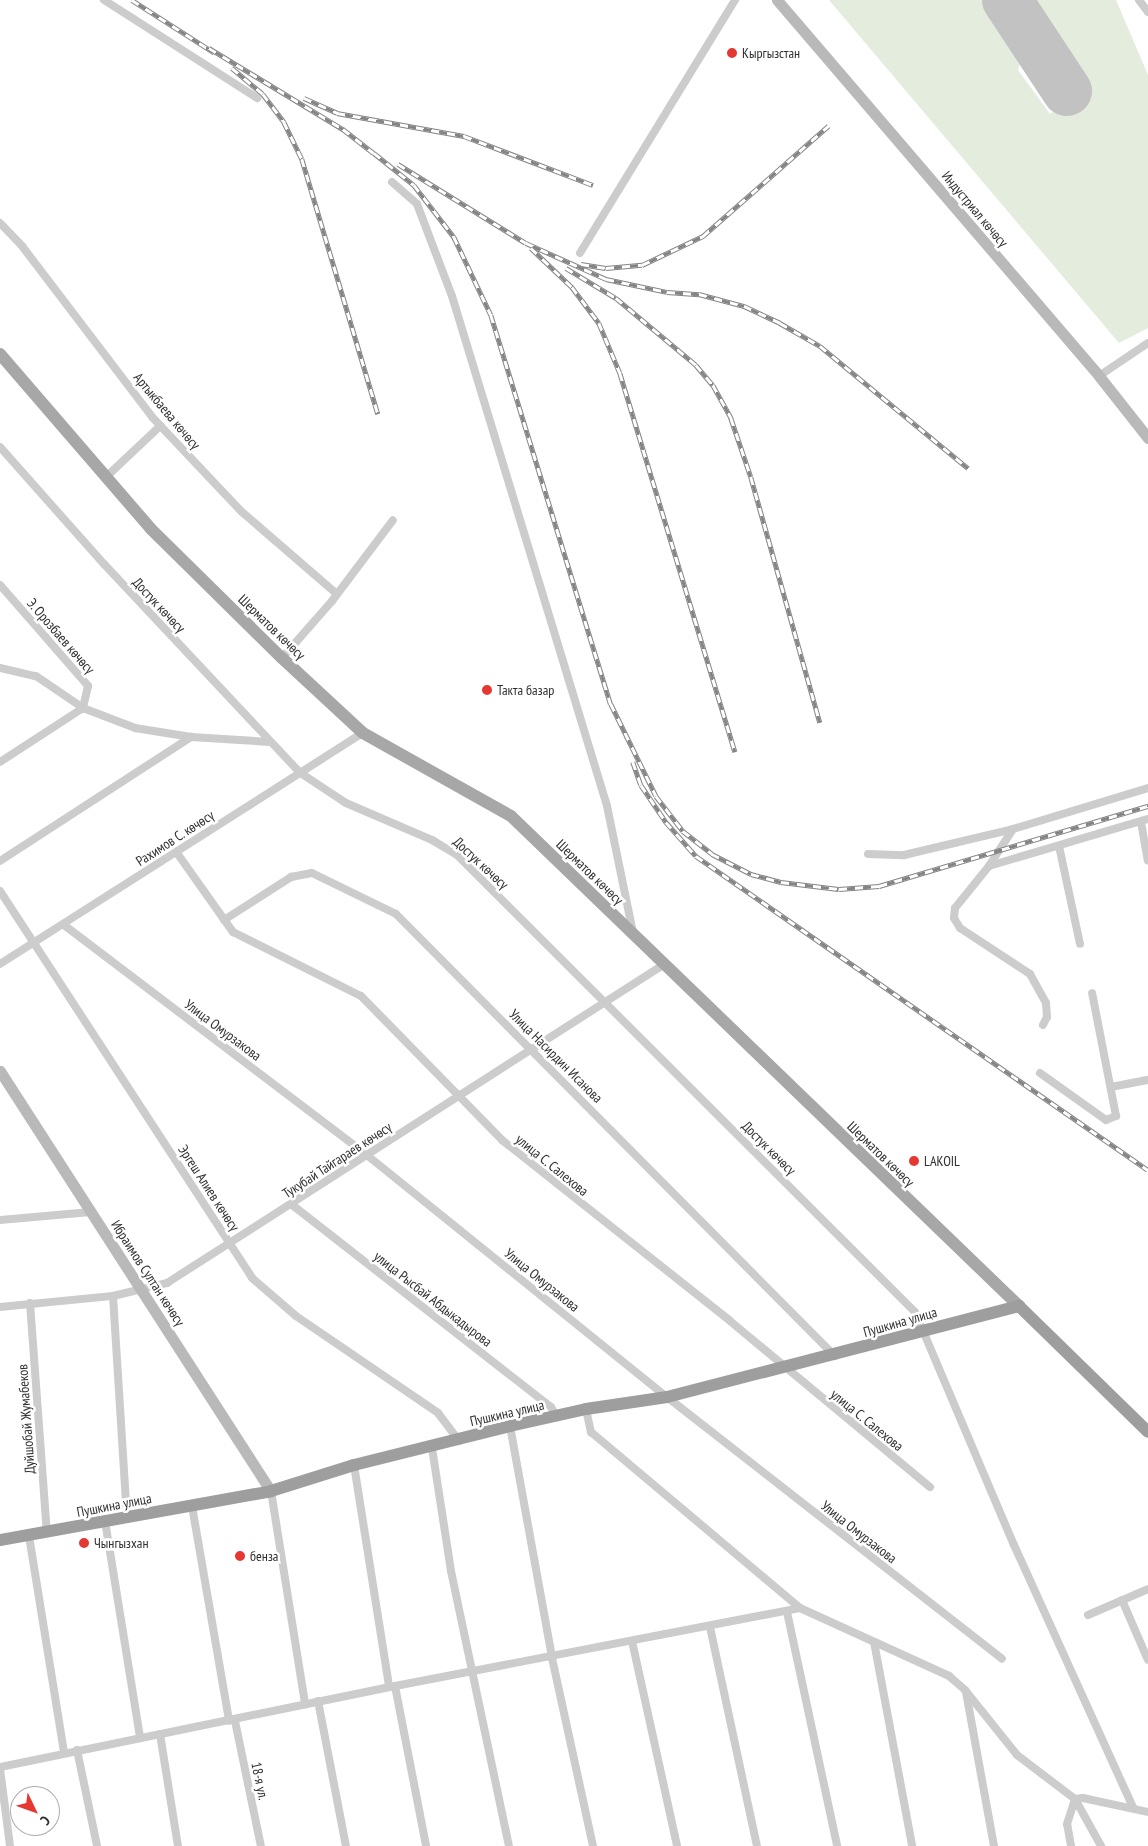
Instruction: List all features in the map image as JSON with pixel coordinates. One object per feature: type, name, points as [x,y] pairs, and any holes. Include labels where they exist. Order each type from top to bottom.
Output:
[{"type":"highway","name":"Пушкина улица","points":[[0,1540],[271,1491],[354,1465],[432,1448],[510,1426],[586,1409],[667,1397],[785,1369],[1019,1306]]},
{"type":"highway","name":"Шерматов көчөсү","points":[[1019,1306],[1148,1432]]},
{"type":"main road","name":"Индустриал көчөсү","points":[[777,0],[1099,376],[1148,438]]},
{"type":"main road","name":"Шерматов көчөсү","points":[[0,354],[105,478],[282,658],[363,733],[511,816],[663,965],[1019,1306]]},
{"type":"main road","name":"Ибраимов Султан көчөсү","points":[[0,1071],[271,1491]]},
{"type":"street","points":[[104,0],[257,98]]},
{"type":"street","points":[[580,253],[735,0]]},
{"type":"street","points":[[1139,0],[1148,12]]},
{"type":"street","points":[[392,182],[417,204],[452,296],[607,806],[634,935]]},
{"type":"street","name":"Артыкбаева көчөсү","points":[[0,223],[22,246],[160,426],[242,512],[337,594]]},
{"type":"street","points":[[1099,376],[1148,343]]},
{"type":"street","points":[[105,478],[160,426]]},
{"type":"street","name":"Достук көчөсү","points":[[0,447],[104,564],[299,772],[346,803],[432,840],[457,854],[915,1312],[1014,1545],[1134,1807]]},
{"type":"street","points":[[282,658],[337,594],[393,520]]},
{"type":"street","name":"Э. Орозбаев көчөсү","points":[[0,585],[88,686],[83,708]]},
{"type":"street","points":[[0,668],[36,676],[83,708],[135,728],[191,737],[270,742]]},
{"type":"street","points":[[0,762],[83,708]]},
{"type":"street","name":"Рахимов С. көчөсү","points":[[0,964],[363,733]]},
{"type":"street","points":[[0,861],[191,737]]},
{"type":"street","points":[[868,854],[904,855],[1013,830],[1148,788]]},
{"type":"street","points":[[989,866],[1144,820],[1148,860]]},
{"type":"street","points":[[1013,830],[989,866],[955,908],[954,918],[960,928],[1030,974],[1046,1003],[1047,1017],[1043,1025]]},
{"type":"street","points":[[1059,846],[1080,944]]},
{"type":"street","name":"улица С. Салехова","points":[[177,852],[233,932],[255,945],[360,996],[502,1140],[930,1487]]},
{"type":"street","name":"Улица Насирдин Исанова","points":[[224,920],[291,877],[312,873],[396,914],[835,1356]]},
{"type":"street","name":"Эргеш Алиев көчөсү","points":[[0,891],[252,1278],[296,1316],[438,1413],[458,1441]]},
{"type":"street","name":"Улица Омурзакова","points":[[64,924],[368,1156],[667,1397],[1002,1659]]},
{"type":"street","name":"Тукубай Тайгараев көчөсү","points":[[0,1307],[113,1296],[167,1283],[231,1244],[368,1156],[458,1095],[606,1003],[663,965]]},
{"type":"street","points":[[1040,1073],[1106,1120],[1116,1116],[1092,993]]},
{"type":"street","points":[[1111,1087],[1148,1080]]},
{"type":"street","name":"улица Рысбай Абдыкадырова","points":[[291,1204],[551,1407],[557,1417]]},
{"type":"street","points":[[0,1220],[91,1212]]},
{"type":"street","points":[[113,1296],[127,1518]]},
{"type":"street","name":"Дуйшобай Жумабеков","points":[[30,1303],[47,1533]]},
{"type":"street","points":[[586,1409],[591,1432],[800,1608],[949,1676],[966,1690],[1017,1754],[1075,1799],[1101,1846]]},
{"type":"street","points":[[510,1426],[552,1658],[593,1846]]},
{"type":"street","points":[[432,1448],[451,1572],[474,1672],[509,1846]]},
{"type":"street","points":[[354,1465],[392,1686],[426,1846]]},
{"type":"street","points":[[271,1491],[305,1704]]},
{"type":"street","name":"18-я ул.","points":[[192,1506],[232,1721],[261,1846]]},
{"type":"street","points":[[105,1521],[140,1738]]},
{"type":"street","points":[[29,1536],[64,1753]]},
{"type":"street","points":[[1088,1615],[1148,1589]]},
{"type":"street","points":[[1122,1600],[1148,1660]]},
{"type":"street","points":[[10,1846],[0,1768],[77,1750],[232,1721],[392,1686],[552,1658],[800,1608]]},
{"type":"street","points":[[787,1612],[837,1846]]},
{"type":"street","points":[[710,1627],[757,1846]]},
{"type":"street","points":[[632,1641],[677,1846]]},
{"type":"street","points":[[874,1642],[912,1846]]},
{"type":"street","points":[[966,1690],[994,1846]]},
{"type":"street","points":[[318,1701],[346,1846]]},
{"type":"street","points":[[160,1734],[178,1846]]},
{"type":"street","points":[[77,1750],[97,1846]]},
{"type":"street","points":[[1075,1799],[1134,1807],[1148,1812]]},
{"type":"street","points":[[1071,1846],[1067,1824],[1075,1799]]},
{"type":"green space","points":[[829,0],[984,0],[1022,58],[1018,70],[1050,114],[1088,89],[1029,0],[1116,0],[1148,75],[1148,328],[1119,343]]},
{"type":"runway","points":[[1007,0],[1067,91]]},
{"type":"railway","points":[[132,0],[215,53]]},
{"type":"railway","points":[[209,48],[343,129],[414,185],[454,237],[491,315],[611,704],[656,796],[683,831],[712,854],[751,874],[781,882],[839,889],[879,886],[1148,806]]},
{"type":"railway","points":[[232,68],[263,94],[284,122],[302,159],[378,414]]},
{"type":"railway","points":[[304,98],[337,113],[464,136],[593,185]]},
{"type":"railway","points":[[581,264],[606,268],[642,265],[703,236],[828,126]]},
{"type":"railway","points":[[398,164],[526,243],[606,279],[667,292],[699,294],[744,306],[780,323],[820,346],[968,468]]},
{"type":"railway","points":[[531,248],[572,287],[599,323],[620,373],[735,752]]},
{"type":"railway","points":[[566,268],[616,298],[696,365],[713,385],[731,418],[751,477],[820,722]]},
{"type":"railway","points":[[633,762],[641,785],[666,822],[696,856],[1148,1170]]},
{"type":"place","name":"Кыргызстан","points":[[732,53]]},
{"type":"place","name":"Такта базар","points":[[487,690]]},
{"type":"place","name":"LAKOIL","points":[[914,1161]]},
{"type":"place","name":"Чынгызхан","points":[[84,1543]]},
{"type":"place","name":"бенза","points":[[240,1556]]}]
